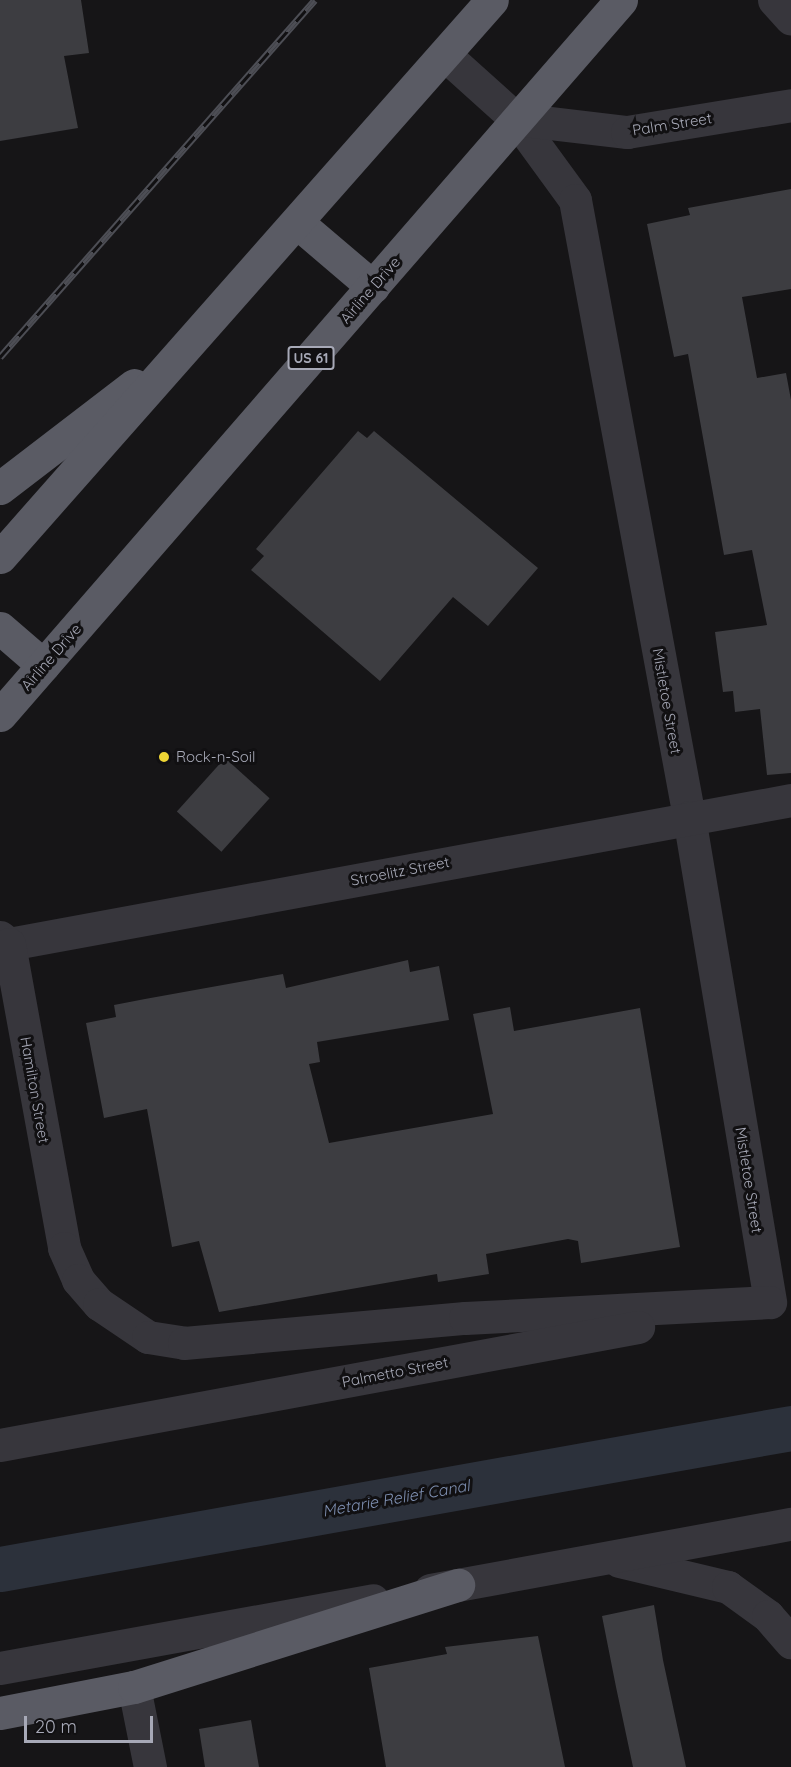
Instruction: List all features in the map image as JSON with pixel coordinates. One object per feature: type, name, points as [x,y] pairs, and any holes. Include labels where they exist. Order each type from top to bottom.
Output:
[{"type":"highway","points":[[0,557],[299,224],[492,0]]},
{"type":"highway","name":"Airline Drive","points":[[0,715],[621,0]]},
{"type":"highway","points":[[299,224],[373,287]]},
{"type":"highway","points":[[0,488],[198,336]]},
{"type":"highway","points":[[0,628],[43,665]]},
{"type":"highway","points":[[0,1713],[134,1687],[458,1585]]},
{"type":"street","points":[[774,0],[791,19]]},
{"type":"street","name":"Mistletoe Street","points":[[445,55],[516,119],[575,200],[780,1300]]},
{"type":"street","name":"Palm Street","points":[[516,119],[627,132],[791,105]]},
{"type":"street","name":"Stroelitz Street","points":[[4,940],[791,800]]},
{"type":"street","name":"Hamilton Street","points":[[4,940],[64,1248],[78,1280],[122,1323],[148,1337],[184,1343],[465,1318],[780,1300]]},
{"type":"street","name":"Palmetto Street","points":[[0,1445],[780,1300]]},
{"type":"street","points":[[14,1666],[791,1524]]},
{"type":"street","points":[[606,1558],[728,1587],[791,1642]]},
{"type":"street","points":[[134,1687],[150,1767]]},
{"type":"building","points":[[0,0],[81,0],[89,53],[64,56],[78,128],[0,141]]},
{"type":"building","points":[[791,189],[791,289],[742,297],[757,378],[786,373],[791,400],[791,773],[767,775],[760,709],[735,712],[733,691],[723,692],[715,632],[767,625],[752,550],[724,555],[688,354],[674,357],[647,224],[690,215],[688,208]]},
{"type":"building","points":[[358,431],[367,438],[374,431],[538,568],[488,626],[453,597],[380,681],[251,570],[264,556],[256,549]]},
{"type":"building","points":[[225,758],[270,798],[221,852],[177,812]]},
{"type":"building","points":[[408,960],[410,972],[439,966],[449,1020],[317,1042],[320,1062],[309,1064],[329,1143],[493,1114],[473,1014],[510,1007],[514,1031],[640,1008],[680,1247],[581,1263],[578,1241],[568,1239],[486,1254],[489,1274],[438,1282],[437,1274],[219,1312],[199,1241],[172,1247],[147,1109],[104,1118],[86,1023],[116,1017],[114,1005],[283,974],[286,988]]},
{"type":"building","points":[[654,1605],[663,1660],[686,1767],[633,1767],[616,1687],[602,1616]]},
{"type":"building","points":[[538,1636],[565,1767],[386,1767],[369,1668],[447,1654],[445,1647]]},
{"type":"building","points":[[251,1720],[259,1767],[205,1767],[199,1729]]},
{"type":"waterway","name":"Metarie Relief Canal","points":[[0,1569],[791,1428]]},
{"type":"railway","points":[[0,357],[315,0]]},
{"type":"place","name":"Rock-n-Soil","points":[[164,757]]}]
